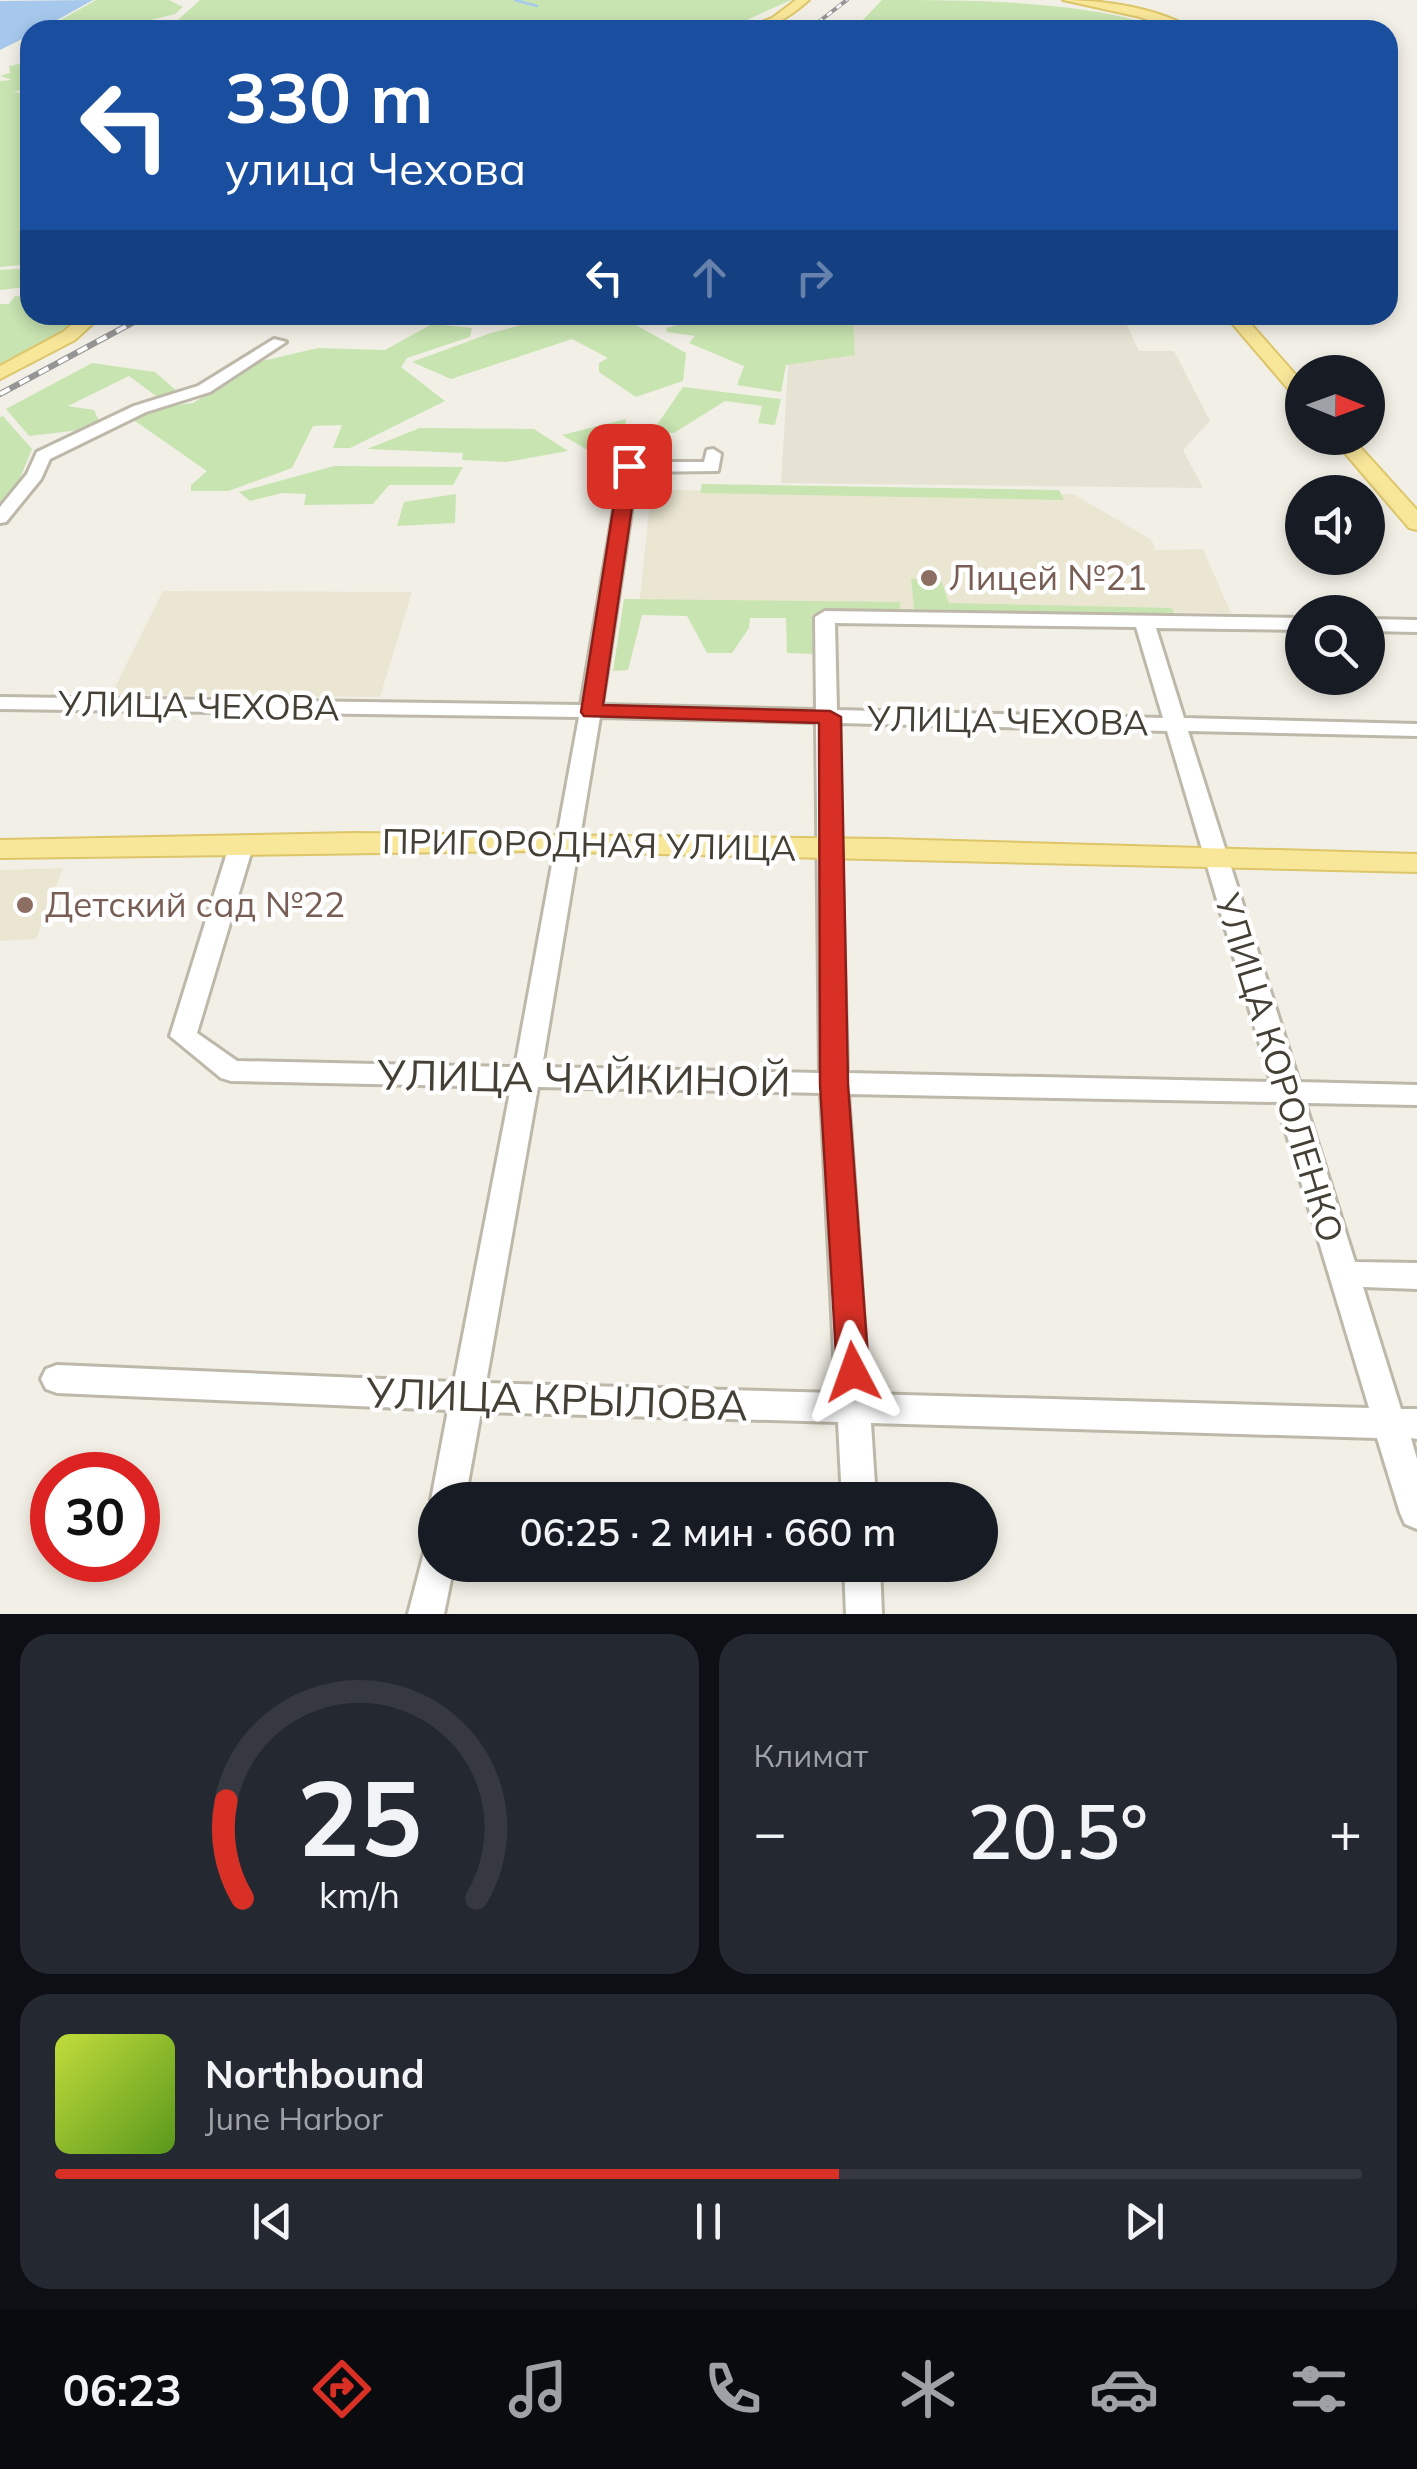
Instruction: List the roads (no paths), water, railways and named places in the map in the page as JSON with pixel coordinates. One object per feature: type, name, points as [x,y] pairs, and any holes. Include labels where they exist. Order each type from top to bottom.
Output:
[{"type":"main road","points":[[776,20],[803,0]]},
{"type":"main road","points":[[1068,0],[1165,20]]},
{"type":"main road","points":[[0,373],[69,336],[82,325]]},
{"type":"main road","points":[[1243,325],[1285,374]]},
{"type":"main road","points":[[1357,455],[1417,524]]},
{"type":"main road","name":"ПРИГОРОДНАЯ УЛИЦА","points":[[0,849],[242,843],[570,844],[1417,863]]},
{"type":"street","points":[[0,518],[34,475],[43,456],[140,409],[204,389],[279,342]]},
{"type":"street","points":[[451,1482],[570,844],[629,466],[712,467],[713,454]]},
{"type":"street","points":[[858,1482],[834,1084],[830,717],[825,617],[1285,624]]},
{"type":"street","name":"УЛИЦА КОРОЛЕНКО","points":[[1144,622],[1343,1274],[1404,1424],[1417,1513]]},
{"type":"street","points":[[1385,625],[1417,626]]},
{"type":"street","name":"УЛИЦА ЧЕХОВА","points":[[0,703],[1417,730]]},
{"type":"street","name":"УЛИЦА ЧАЙКИНОЙ","points":[[242,843],[183,1036],[230,1071],[1417,1095]]},
{"type":"street","points":[[1343,1274],[1417,1276]]},
{"type":"street","name":"УЛИЦА КРЫЛОВА","points":[[57,1379],[467,1397],[1404,1424]]},
{"type":"street","points":[[426,1614],[433,1582]]},
{"type":"street","points":[[863,1582],[864,1614]]},
{"type":"water","points":[[93,0],[57,20],[20,20],[20,40],[0,50],[0,1]]},
{"type":"waterway","points":[[515,0],[537,6]]},
{"type":"railway","points":[[821,20],[847,0]]},
{"type":"railway","points":[[0,394],[128,325]]},
{"type":"place","name":"Лицей №21","points":[[929,578]]},
{"type":"place","name":"Детский сад №22","points":[[25,905]]}]
